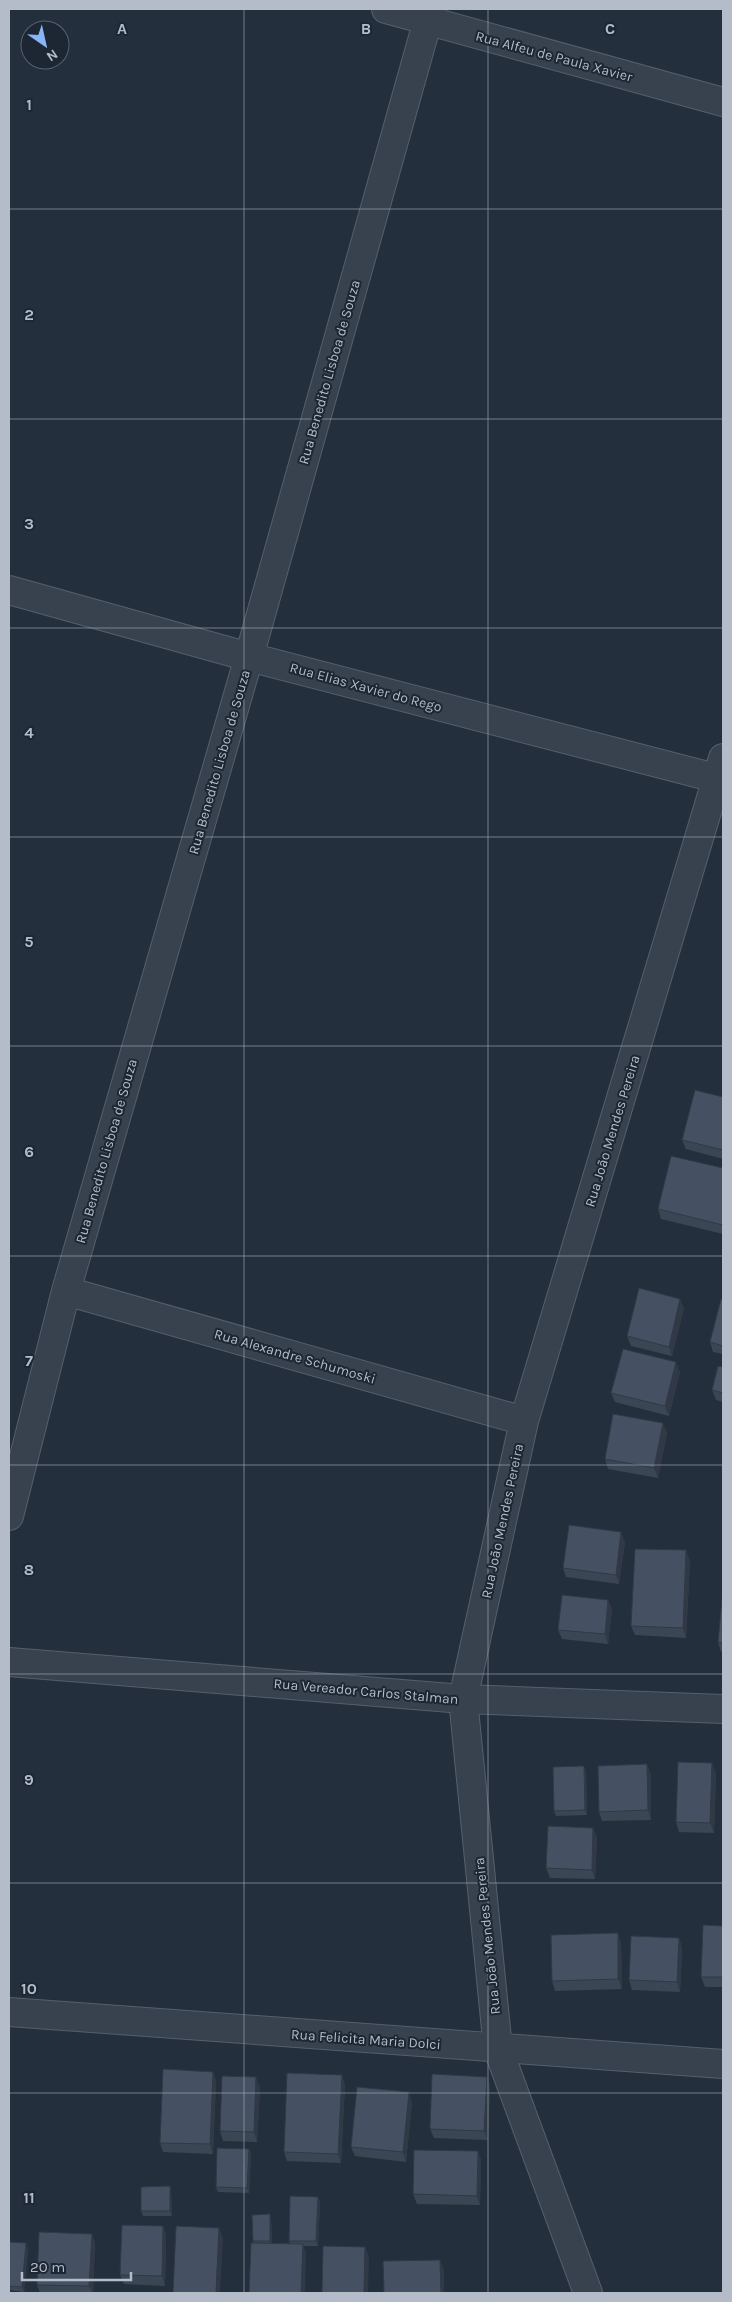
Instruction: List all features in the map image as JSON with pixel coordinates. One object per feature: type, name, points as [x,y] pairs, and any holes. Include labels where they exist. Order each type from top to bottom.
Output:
[{"type":"street","name":"Rua Alfeu de Paula Xavier","points":[[386,9],[429,15],[723,102]]},
{"type":"street","name":"Rua Benedito Lisboa de Souza","points":[[9,1516],[66,1291],[249,657],[429,15]]},
{"type":"street","name":"Rua Elias Xavier do Rego","points":[[9,590],[249,657],[721,773]]},
{"type":"street","name":"Rua João Mendes Pereira","points":[[588,2293],[498,2049],[463,1698],[524,1421],[721,773]]},
{"type":"street","name":"Rua Alexandre Schumoski","points":[[66,1291],[524,1421]]},
{"type":"street","name":"Rua Vereador Carlos Stalman","points":[[9,1662],[463,1698],[723,1709]]},
{"type":"street","name":"Rua Felicita Maria Dolci","points":[[9,2012],[723,2064]]},
{"type":"building","points":[[695,1090],[723,1097],[723,1150],[682,1140]]},
{"type":"building","points":[[671,1156],[723,1168],[723,1225],[658,1209]]},
{"type":"building","points":[[639,1288],[680,1299],[669,1347],[627,1336]]},
{"type":"building","points":[[721,1299],[723,1300],[723,1346],[710,1342]]},
{"type":"building","points":[[623,1349],[676,1362],[665,1406],[611,1393]]},
{"type":"building","points":[[718,1366],[723,1367],[723,1393],[712,1390]]},
{"type":"building","points":[[613,1414],[663,1423],[654,1468],[605,1459]]},
{"type":"building","points":[[569,1525],[621,1532],[616,1575],[563,1568]]},
{"type":"building","points":[[635,1549],[686,1550],[683,1628],[631,1626]]},
{"type":"building","points":[[723,1589],[723,1643],[718,1642]]},
{"type":"building","points":[[562,1595],[608,1600],[605,1634],[558,1630]]},
{"type":"building","points":[[678,1762],[712,1763],[710,1823],[676,1822]]},
{"type":"building","points":[[647,1764],[648,1810],[599,1812],[598,1766]]},
{"type":"building","points":[[584,1766],[585,1810],[554,1811],[553,1767]]},
{"type":"building","points":[[548,1826],[593,1828],[592,1870],[546,1868]]},
{"type":"building","points":[[703,1925],[723,1926],[723,1977],[701,1977]]},
{"type":"building","points":[[618,1933],[618,1979],[552,1981],[551,1935]]},
{"type":"building","points":[[631,1936],[679,1938],[677,1982],[629,1980]]},
{"type":"building","points":[[163,2069],[213,2072],[210,2144],[160,2143]]},
{"type":"building","points":[[287,2073],[342,2075],[338,2154],[284,2152]]},
{"type":"building","points":[[432,2074],[487,2077],[484,2131],[430,2129]]},
{"type":"building","points":[[222,2076],[256,2077],[254,2132],[220,2131]]},
{"type":"building","points":[[357,2087],[409,2092],[403,2152],[351,2147]]},
{"type":"building","points":[[217,2148],[249,2149],[247,2188],[216,2187]]},
{"type":"building","points":[[414,2150],[478,2151],[477,2196],[413,2194]]},
{"type":"building","points":[[170,2186],[170,2211],[141,2211],[141,2187]]},
{"type":"building","points":[[290,2196],[318,2197],[316,2241],[289,2241]]},
{"type":"building","points":[[270,2214],[270,2241],[253,2241],[252,2215]]},
{"type":"building","points":[[122,2225],[163,2226],[162,2276],[120,2275]]},
{"type":"building","points":[[176,2226],[219,2228],[216,2293],[173,2293]]},
{"type":"building","points":[[39,2232],[92,2234],[89,2286],[37,2285]]},
{"type":"building","points":[[9,2242],[26,2243],[22,2287],[9,2286]]},
{"type":"building","points":[[251,2243],[303,2244],[301,2293],[249,2293]]},
{"type":"building","points":[[323,2246],[365,2247],[364,2293],[322,2293]]},
{"type":"building","points":[[440,2260],[441,2293],[384,2293],[383,2261]]}]
